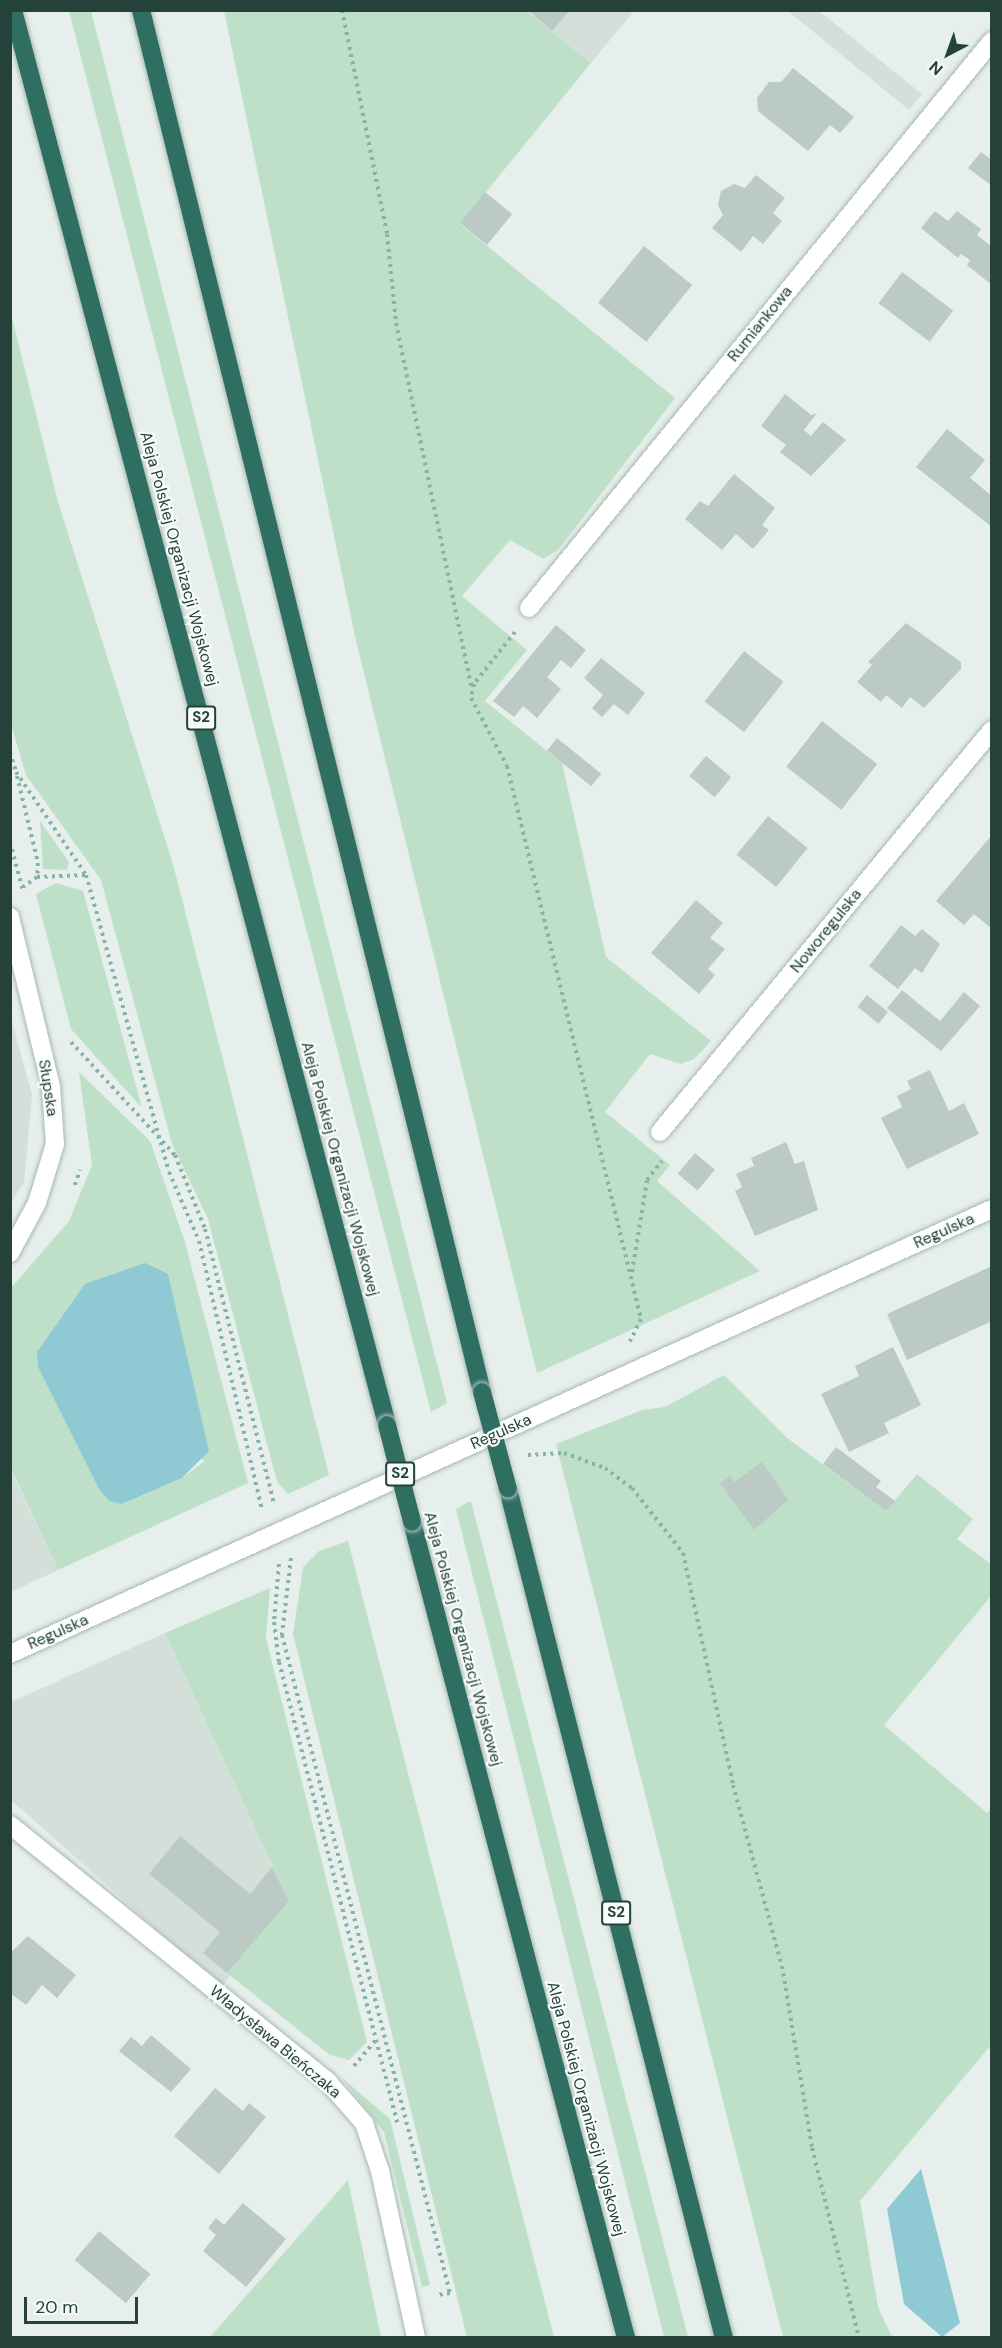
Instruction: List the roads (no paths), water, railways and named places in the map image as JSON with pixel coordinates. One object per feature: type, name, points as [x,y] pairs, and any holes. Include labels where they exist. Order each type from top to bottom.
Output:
[{"type":"highway","name":"Aleja Polskiej Organizacji Wojskowej","points":[[13,10],[626,2337]]},
{"type":"highway","name":"S2","points":[[141,10],[482,1392],[724,2337]]},
{"type":"street","name":"Rumiankowa","points":[[529,608],[992,41]]},
{"type":"street","name":"Noworegulska","points":[[660,1132],[992,730]]},
{"type":"street","name":"Słupska","points":[[10,917],[51,1087],[55,1144],[37,1203],[10,1253]]},
{"type":"street","name":"Regulska","points":[[10,1654],[992,1209]]},
{"type":"street","name":"Władysława Bieńczaka","points":[[10,1825],[328,2082],[364,2123],[380,2171],[416,2337]]},
{"type":"water","points":[[145,1263],[168,1274],[209,1451],[182,1478],[122,1504],[109,1501],[99,1489],[38,1367],[37,1352],[85,1284]]},
{"type":"water","points":[[921,2169],[960,2323],[942,2337],[904,2304],[887,2209]]}]
